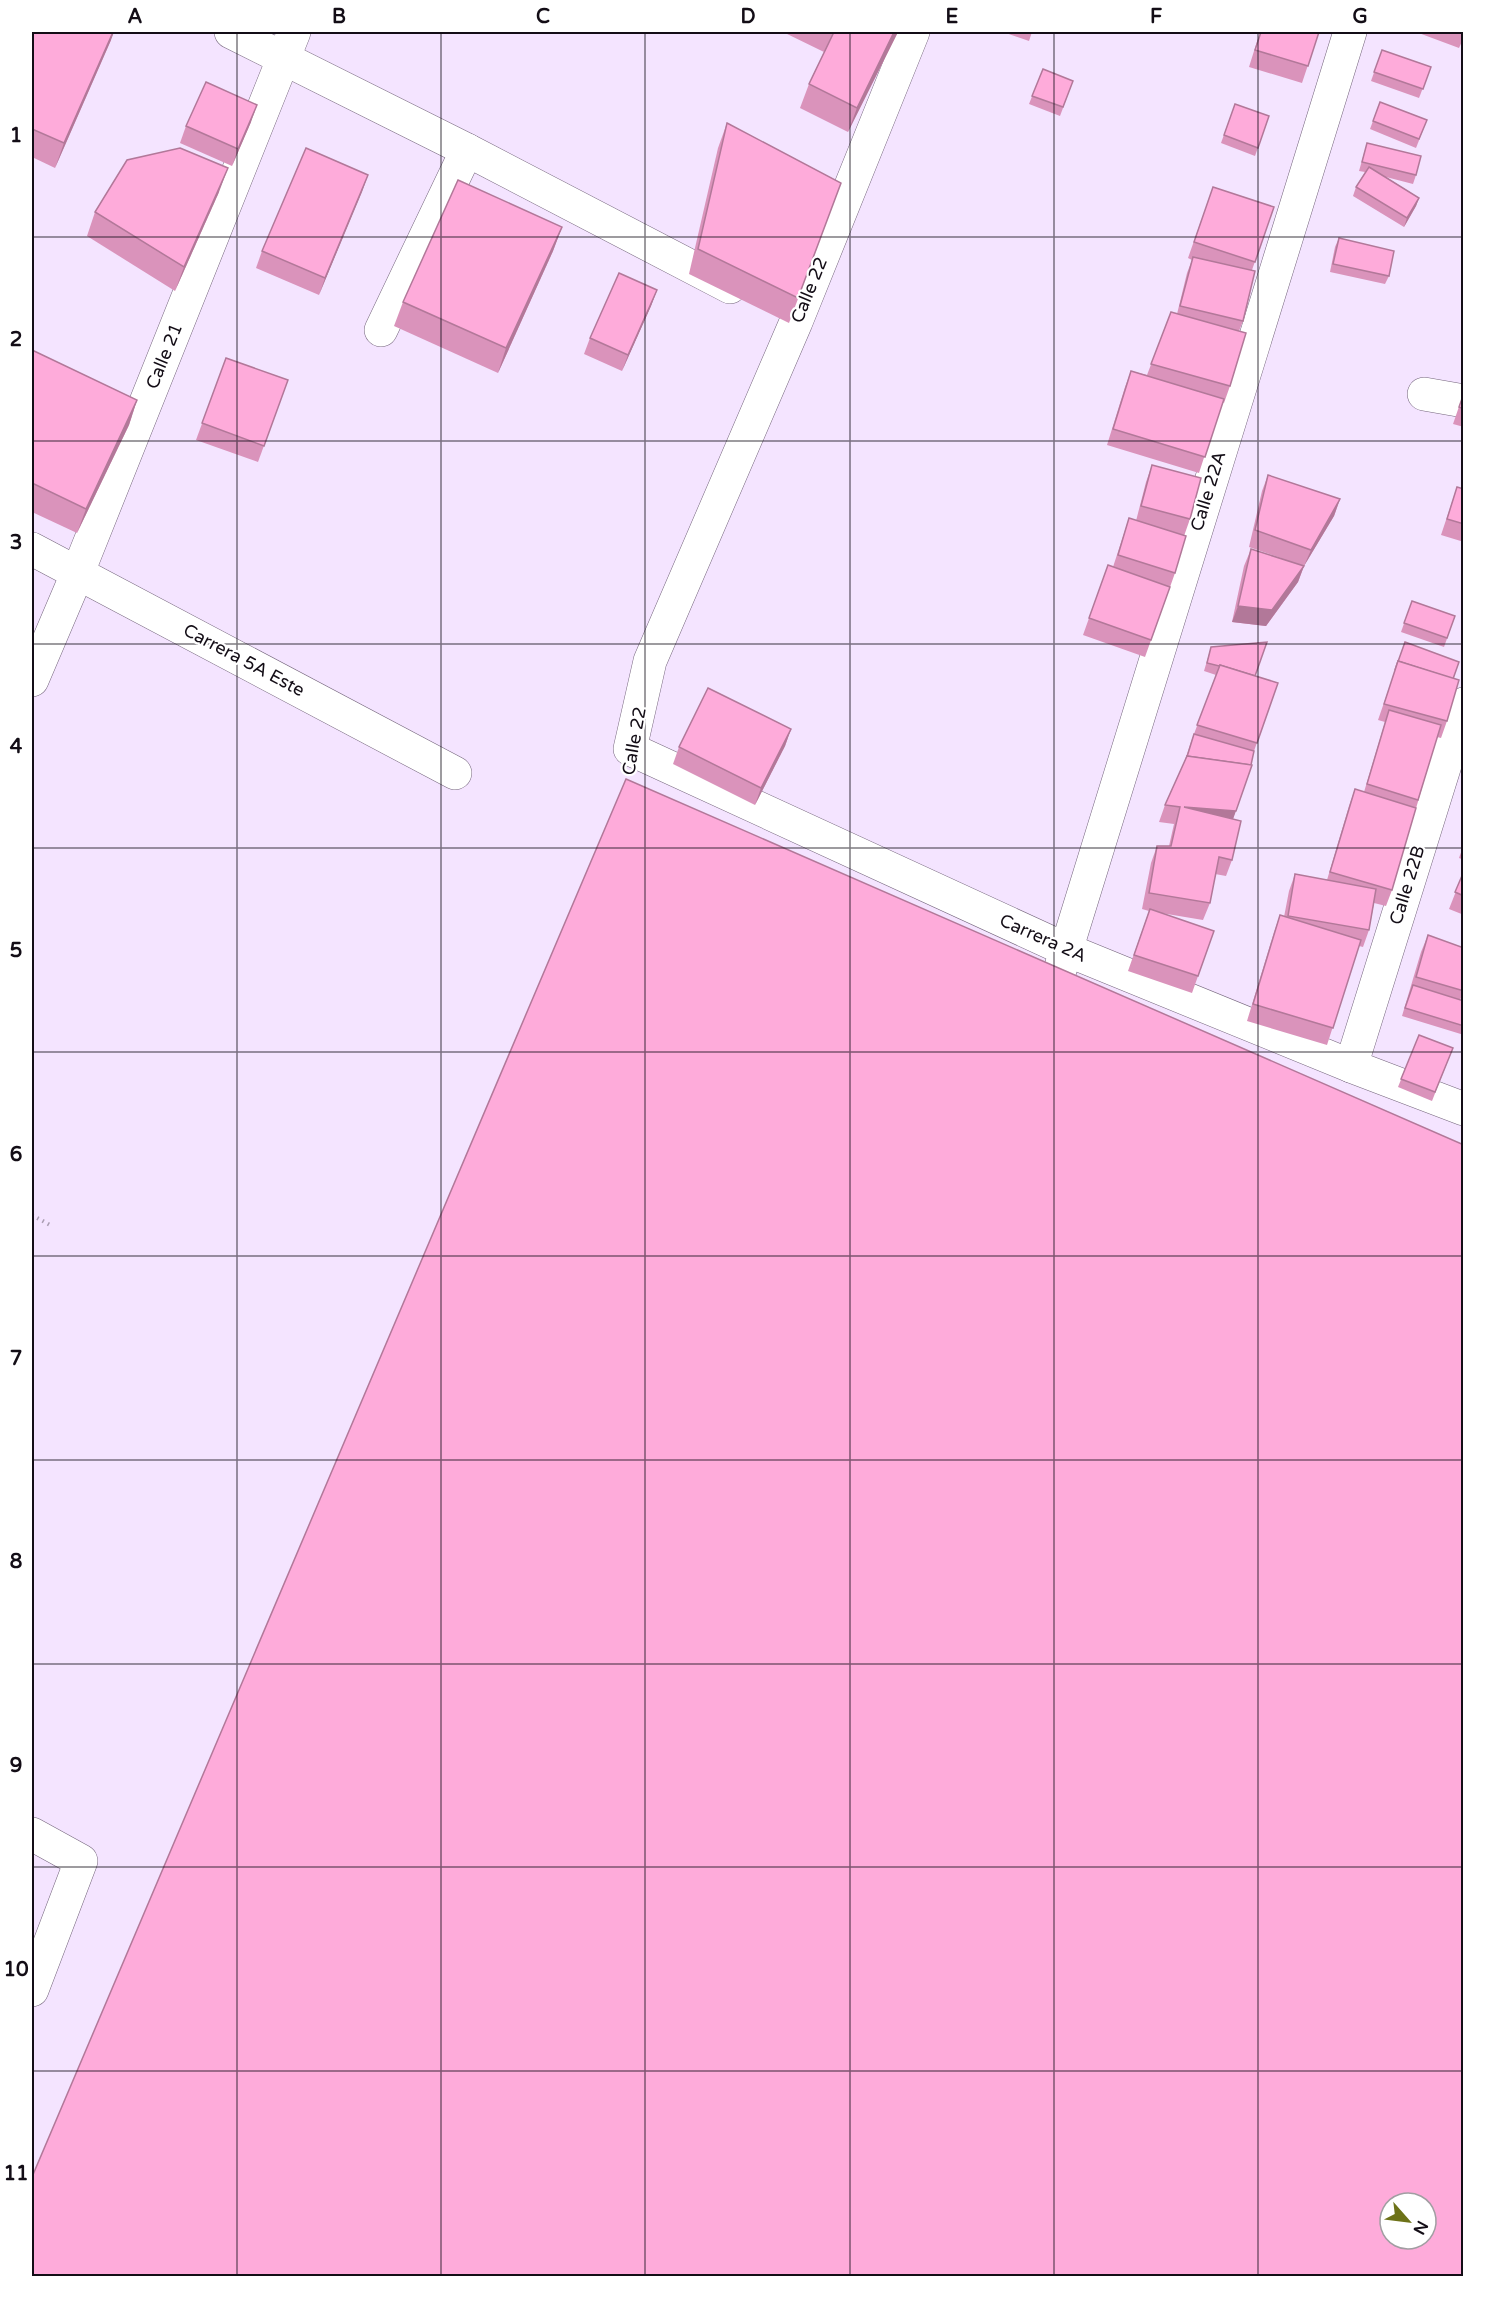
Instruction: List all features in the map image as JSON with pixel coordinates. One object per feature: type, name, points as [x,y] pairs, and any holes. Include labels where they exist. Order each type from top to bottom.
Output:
[{"type":"street","points":[[231,32],[288,45],[467,150],[774,310]]},
{"type":"street","name":"Calle 22","points":[[630,749],[651,661],[774,310],[913,32]]},
{"type":"street","name":"Calle 22A","points":[[1052,995],[1350,32]]},
{"type":"street","name":"Calle 21","points":[[32,680],[78,572],[288,45]]},
{"type":"street","points":[[381,330],[467,150]]},
{"type":"street","points":[[1424,394],[1464,401]]},
{"type":"street","name":"Carrera 5A Este","points":[[32,549],[455,773]]},
{"type":"street","name":"Calle 22B","points":[[1351,1066],[1464,704]]},
{"type":"street","name":"Carrera 2A","points":[[630,749],[1067,950],[1351,1066],[1464,1109]]},
{"type":"street","points":[[32,1834],[81,1861],[32,1990]]},
{"type":"path","points":[[32,1215],[50,1225]]},
{"type":"building","points":[[32,32],[113,32],[64,143],[32,129]]},
{"type":"building","points":[[834,32],[894,32],[857,108],[809,84]]},
{"type":"building","points":[[1261,32],[1319,32],[1308,66],[1255,50]]},
{"type":"building","points":[[1382,50],[1431,67],[1423,89],[1374,72]]},
{"type":"building","points":[[1043,69],[1073,81],[1063,107],[1032,96]]},
{"type":"building","points":[[206,82],[257,105],[238,149],[186,126]]},
{"type":"building","points":[[1380,102],[1427,120],[1419,139],[1373,121]]},
{"type":"building","points":[[1235,104],[1269,116],[1258,148],[1224,135]]},
{"type":"building","points":[[727,123],[841,183],[798,298],[698,249]]},
{"type":"building","points":[[1367,143],[1421,156],[1416,175],[1362,162]]},
{"type":"building","points":[[180,148],[228,168],[184,267],[95,212],[127,160]]},
{"type":"building","points":[[306,148],[368,175],[325,278],[262,251]]},
{"type":"building","points":[[1369,167],[1419,198],[1407,218],[1356,187]]},
{"type":"building","points":[[458,180],[562,227],[506,348],[403,302]]},
{"type":"building","points":[[1213,187],[1274,207],[1255,262],[1194,242]]},
{"type":"building","points":[[1339,238],[1394,251],[1389,276],[1333,264]]},
{"type":"building","points":[[1193,257],[1255,271],[1243,321],[1180,306]]},
{"type":"building","points":[[619,273],[657,290],[628,355],[590,338]]},
{"type":"building","points":[[1171,312],[1246,333],[1230,386],[1151,364]]},
{"type":"building","points":[[32,350],[137,400],[86,509],[32,483]]},
{"type":"building","points":[[226,358],[288,380],[264,446],[202,423]]},
{"type":"building","points":[[1131,371],[1224,399],[1205,457],[1113,429]]},
{"type":"building","points":[[1464,393],[1464,409],[1459,407]]},
{"type":"building","points":[[1152,465],[1201,478],[1190,519],[1141,506]]},
{"type":"building","points":[[1268,475],[1340,499],[1311,550],[1255,530]]},
{"type":"building","points":[[1457,487],[1464,489],[1464,524],[1447,519]]},
{"type":"building","points":[[1129,518],[1186,536],[1175,573],[1118,555]]},
{"type":"building","points":[[1251,549],[1304,566],[1272,610],[1238,606]]},
{"type":"building","points":[[1108,565],[1170,587],[1151,640],[1089,618]]},
{"type":"building","points":[[1412,601],[1455,616],[1447,638],[1404,623]]},
{"type":"building","points":[[1267,642],[1255,676],[1207,663],[1211,647]]},
{"type":"building","points":[[1405,642],[1459,662],[1453,679],[1398,661]]},
{"type":"building","points":[[1398,661],[1459,680],[1447,721],[1384,704]]},
{"type":"building","points":[[1220,665],[1278,683],[1257,743],[1197,725]]},
{"type":"building","points":[[708,688],[791,729],[761,788],[679,747]]},
{"type":"building","points":[[1389,710],[1441,725],[1418,800],[1367,784]]},
{"type":"building","points":[[1194,734],[1254,751],[1251,765],[1187,756]]},
{"type":"building","points":[[1187,756],[1252,765],[1236,811],[1184,807],[1241,821],[1232,860],[1219,857],[1210,903],[1149,893],[1157,846],[1171,846],[1180,807],[1165,805]]},
{"type":"building","points":[[626,779],[1464,1145],[1464,2277],[32,2277],[32,2177]]},
{"type":"building","points":[[1355,789],[1416,808],[1392,890],[1330,872]]},
{"type":"building","points":[[1464,871],[1464,896],[1455,892]]},
{"type":"building","points":[[1295,874],[1376,889],[1369,930],[1288,916]]},
{"type":"building","points":[[1150,909],[1214,931],[1198,976],[1134,955]]},
{"type":"building","points":[[1280,915],[1361,940],[1333,1028],[1253,1004]]},
{"type":"building","points":[[1428,935],[1464,948],[1464,991],[1416,977]]},
{"type":"building","points":[[1413,985],[1464,1001],[1464,1026],[1405,1008]]},
{"type":"building","points":[[1419,1035],[1453,1048],[1435,1092],[1401,1079]]}]
